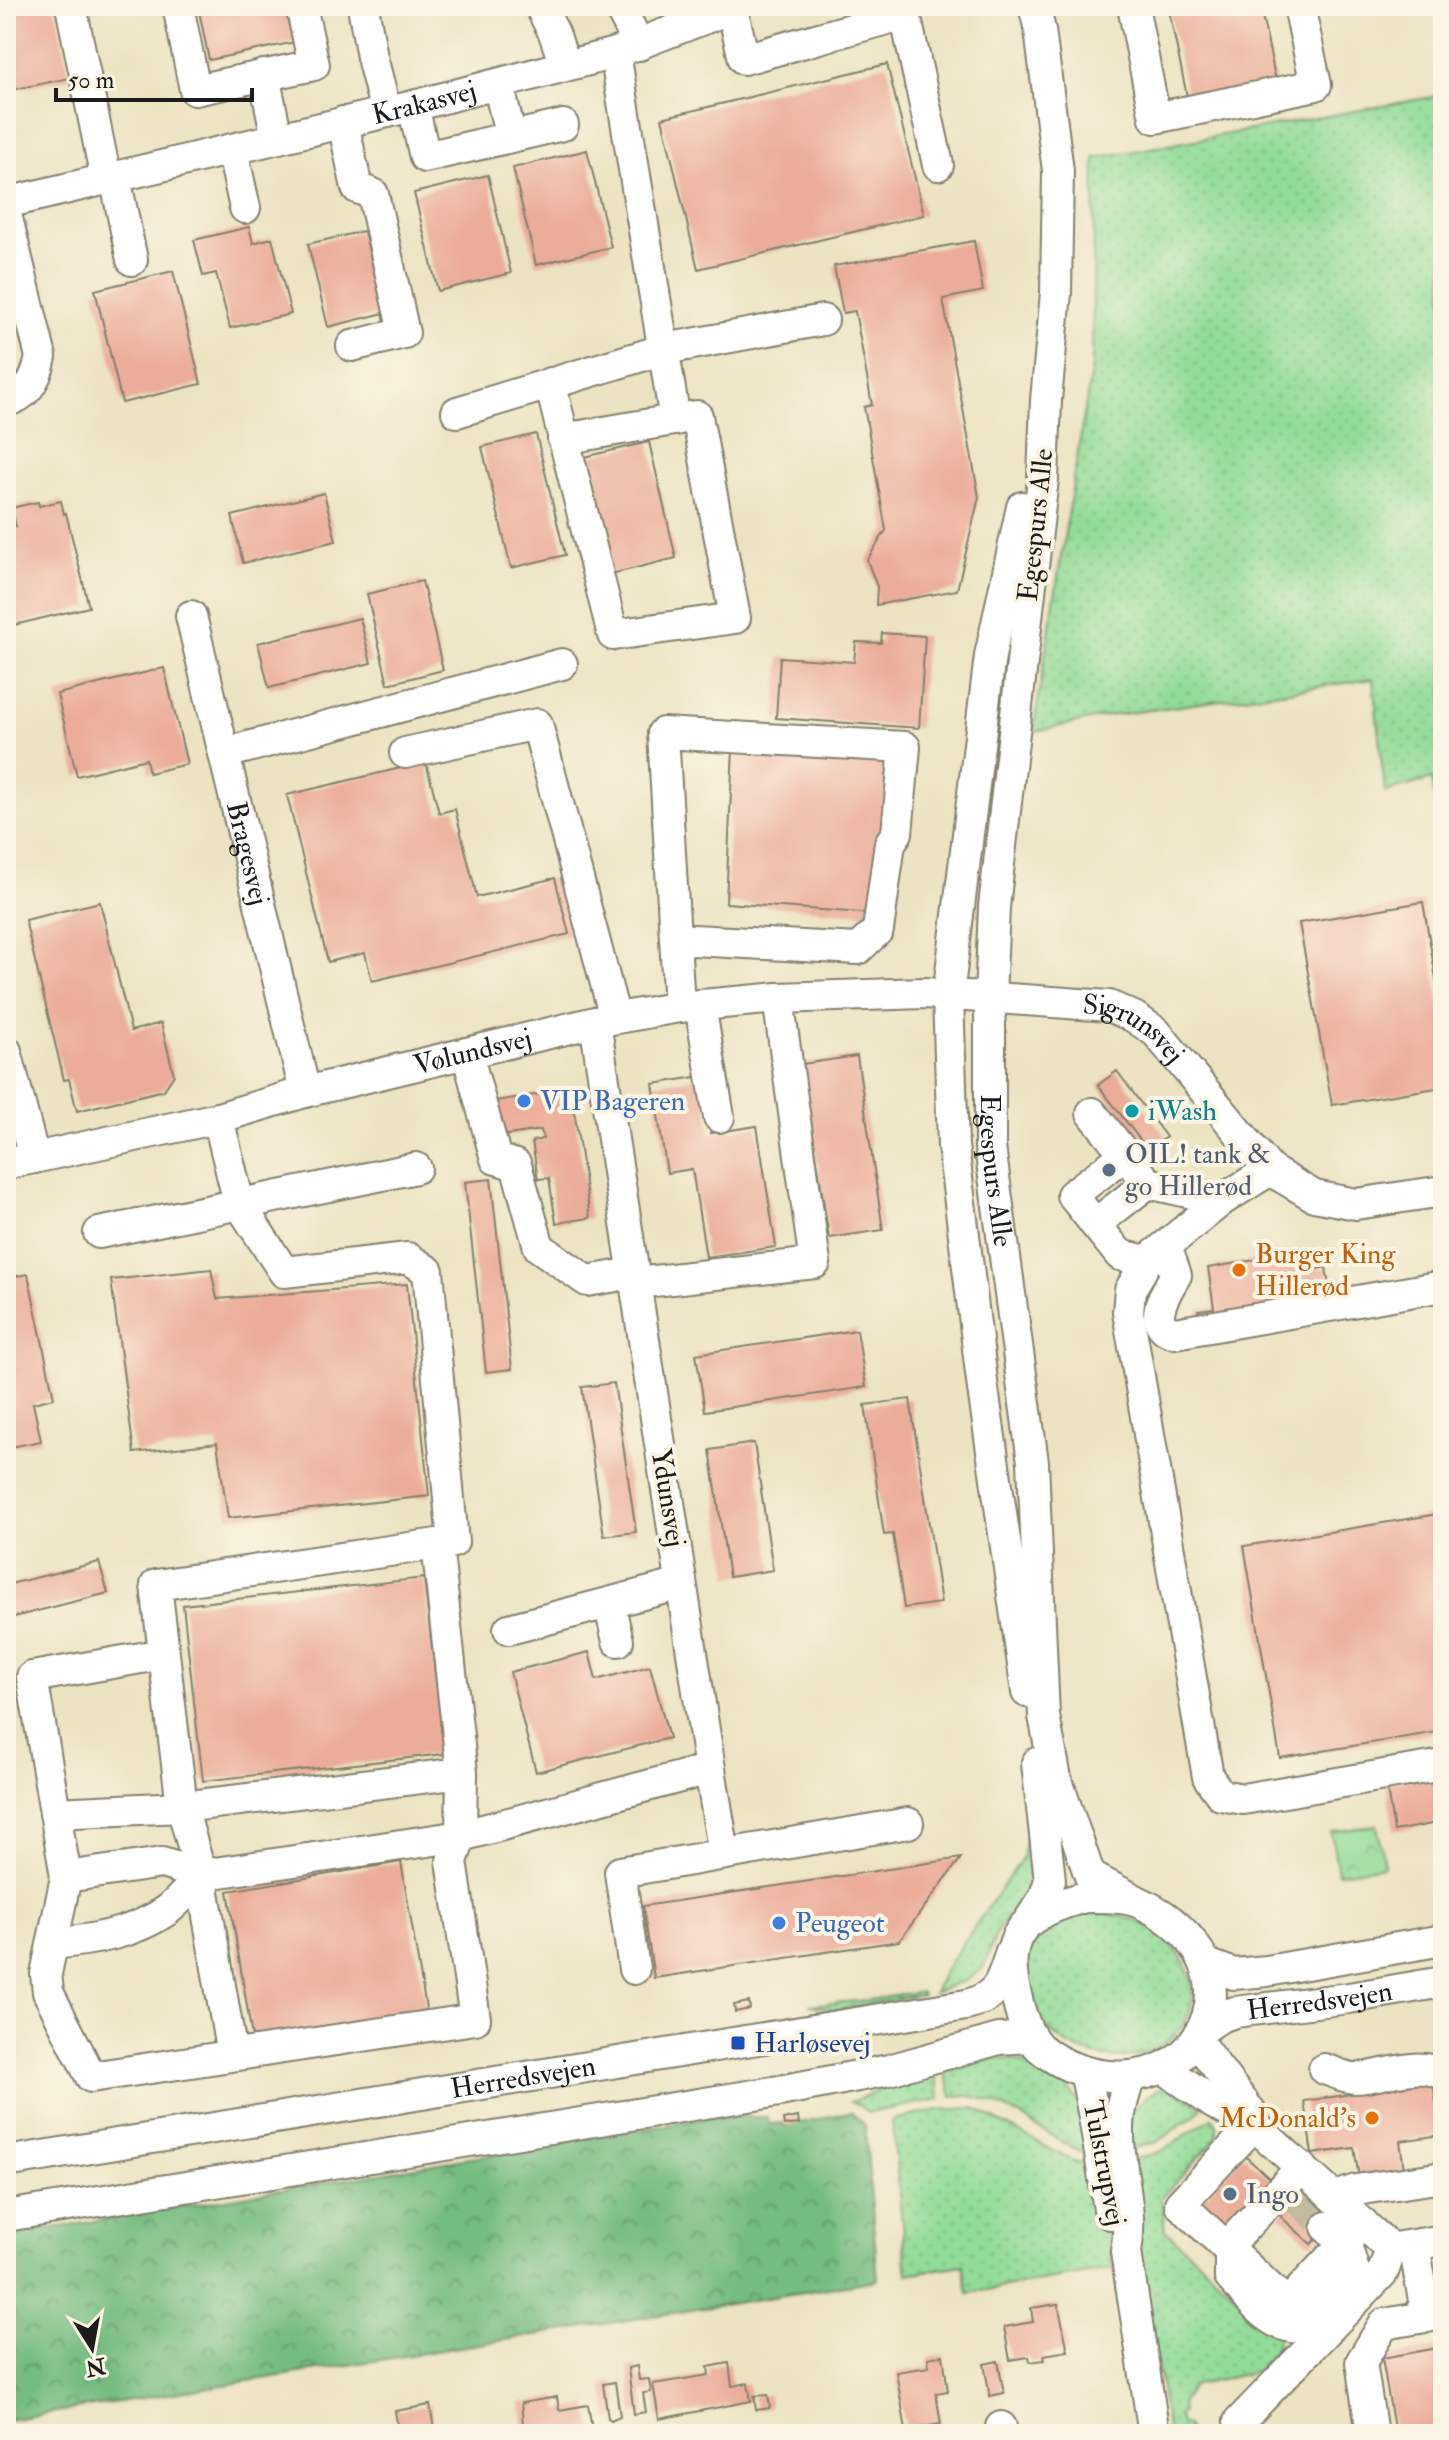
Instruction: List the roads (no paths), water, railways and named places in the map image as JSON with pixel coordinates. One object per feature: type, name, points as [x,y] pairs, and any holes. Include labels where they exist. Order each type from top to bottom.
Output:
[{"type":"street","points":[[71,6],[132,260]]},
{"type":"street","points":[[178,6],[195,90],[314,65],[301,6]]},
{"type":"street","points":[[363,6],[372,57],[425,157],[563,125]]},
{"type":"street","points":[[540,6],[565,65]]},
{"type":"street","points":[[619,6],[675,420]]},
{"type":"street","name":"Egespurs Alle","points":[[1034,6],[1040,30],[1058,171],[1056,293],[1046,400],[1043,479],[994,907],[990,998],[990,1147],[1033,1462],[1045,1680],[1044,1716],[1056,1778],[1090,1876],[1143,1904]]},
{"type":"street","points":[[1133,6],[1155,118],[1316,85],[1299,6]]},
{"type":"street","points":[[734,7],[744,59],[905,14],[938,165]]},
{"type":"street","name":"Krakasvej","points":[[6,203],[498,84],[627,49],[734,7]]},
{"type":"street","points":[[264,75],[277,138]]},
{"type":"street","points":[[498,84],[511,137]]},
{"type":"street","points":[[343,122],[357,188],[373,194],[404,333],[352,346]]},
{"type":"street","points":[[232,149],[245,208]]},
{"type":"street","points":[[6,401],[36,380],[41,357],[8,232]]},
{"type":"street","points":[[457,412],[665,349],[823,320]]},
{"type":"street","points":[[550,383],[563,439],[613,635],[735,618],[697,416],[563,439]]},
{"type":"street","name":"Egespurs Alle","points":[[1030,1919],[1044,1898],[1050,1880],[1035,1742],[983,1389],[953,1146],[948,996],[990,656],[1046,400]]},
{"type":"street","name":"Bragesvej","points":[[191,616],[305,1092]]},
{"type":"street","points":[[225,753],[562,664]]},
{"type":"street","name":"Ydunsvej","points":[[405,753],[537,724],[605,1020],[635,1278],[724,1854]]},
{"type":"street","points":[[675,939],[858,949],[878,930],[890,843],[897,833],[905,747],[663,733],[675,939],[689,1006],[719,1117]]},
{"type":"street","name":"Vølundsvej","points":[[20,1161],[218,1118],[305,1092],[605,1020],[689,1006],[778,998],[924,993],[948,996]]},
{"type":"street","name":"Sigrunsvej","points":[[948,996],[1109,1006],[1134,1017],[1156,1032],[1270,1170],[1314,1196],[1356,1204],[1443,1191]]},
{"type":"street","points":[[467,1053],[496,1159],[516,1165],[539,1247],[587,1281],[815,1263],[778,998]]},
{"type":"street","points":[[6,1051],[20,1161]]},
{"type":"street","points":[[1092,1113],[1148,1183],[1211,1197]]},
{"type":"street","points":[[218,1118],[239,1203],[284,1272],[408,1258],[428,1271],[453,1542],[156,1585],[182,1807],[201,1875],[232,2055]]},
{"type":"street","points":[[1125,1155],[1072,1195],[1095,1224],[1176,1275],[1163,1296],[1159,1316],[1161,1325],[1169,1332],[1443,1286]]},
{"type":"street","points":[[99,1233],[416,1168]]},
{"type":"street","points":[[1270,1170],[1211,1197],[1144,1254],[1130,1290],[1130,1335],[1208,1777],[1221,1795],[1243,1799],[1443,1765]]},
{"type":"street","points":[[1095,1224],[1148,1183]]},
{"type":"street","points":[[1144,1254],[1211,1197]]},
{"type":"street","points":[[164,1654],[32,1677],[66,1877],[46,1974],[48,1992],[91,2077],[475,2019],[452,1861],[461,1836],[462,1773],[437,1544]]},
{"type":"street","points":[[509,1629],[681,1584]]},
{"type":"street","points":[[609,1603],[618,1641]]},
{"type":"street","points":[[66,1877],[162,1863],[201,1875],[461,1836],[710,1769]]},
{"type":"street","points":[[55,1813],[182,1807],[462,1773]]},
{"type":"street","points":[[634,1969],[620,1872],[908,1823]]},
{"type":"street","points":[[53,1944],[90,1941],[135,1927],[168,1910],[201,1875]]},
{"type":"street","points":[[1085,1897],[1110,1897],[1143,1904],[1191,1937],[1207,1964],[1209,2009],[1198,2035],[1183,2054],[1164,2068],[1130,2077],[1085,2072],[1062,2063],[1030,2037],[1013,1985],[1011,1951],[1019,1932],[1030,1919],[1059,1904],[1085,1897]]},
{"type":"street","name":"Herredsvejen","points":[[1207,1964],[1234,1974],[1267,1971],[1443,1940]]},
{"type":"street","name":"Herredsvejen","points":[[6,2162],[966,2005],[994,1992],[1002,1982],[1011,1951]]},
{"type":"street","name":"Herredsvejen","points":[[1198,2035],[1220,2017],[1235,2012],[1349,1998],[1443,1982]]},
{"type":"street","points":[[1198,2035],[1250,2111],[1254,2125],[1293,2184],[1336,2197],[1356,2190],[1443,2177]]},
{"type":"street","name":"Herredsvejen","points":[[6,2216],[779,2091],[889,2070],[999,2039],[1030,2037]]},
{"type":"street","points":[[1164,2068],[1213,2103],[1254,2125]]},
{"type":"street","points":[[1324,2069],[1353,2078],[1422,2068],[1443,2075]]},
{"type":"street","name":"Tulstrupvej","points":[[1085,2072],[1095,2114],[1099,2156],[1113,2229],[1126,2252]]},
{"type":"street","name":"Tulstrupvej","points":[[1130,2077],[1120,2115],[1130,2230],[1126,2252],[1154,2434]]},
{"type":"street","points":[[1254,2125],[1180,2204],[1228,2249],[1230,2277],[1252,2302],[1276,2322],[1292,2328],[1300,2327],[1351,2276],[1353,2266],[1336,2197]]},
{"type":"street","points":[[1401,2183],[1443,2153]]},
{"type":"street","points":[[1228,2249],[1293,2184]]},
{"type":"street","points":[[1345,2231],[1416,2244]]},
{"type":"street","points":[[1372,2434],[1361,2362],[1384,2324],[1435,2315],[1416,2244]]},
{"type":"street","points":[[1241,2434],[1239,2422],[1383,2272],[1416,2244]]},
{"type":"tunnel","points":[[1296,2198],[1327,2227]]},
{"type":"place","name":"VIP Bageren","points":[[524,1101]]},
{"type":"place","name":"iWash","points":[[1132,1111]]},
{"type":"place","name":"OIL! tank & go Hillerød","points":[[1109,1170]]},
{"type":"place","name":"Burger King Hillerød","points":[[1239,1270]]},
{"type":"place","name":"Peugeot","points":[[779,1923]]},
{"type":"place","name":"Harløsevej","points":[[738,2043]]},
{"type":"place","name":"McDonald's","points":[[1372,2118]]},
{"type":"place","name":"Ingo","points":[[1230,2194]]}]
